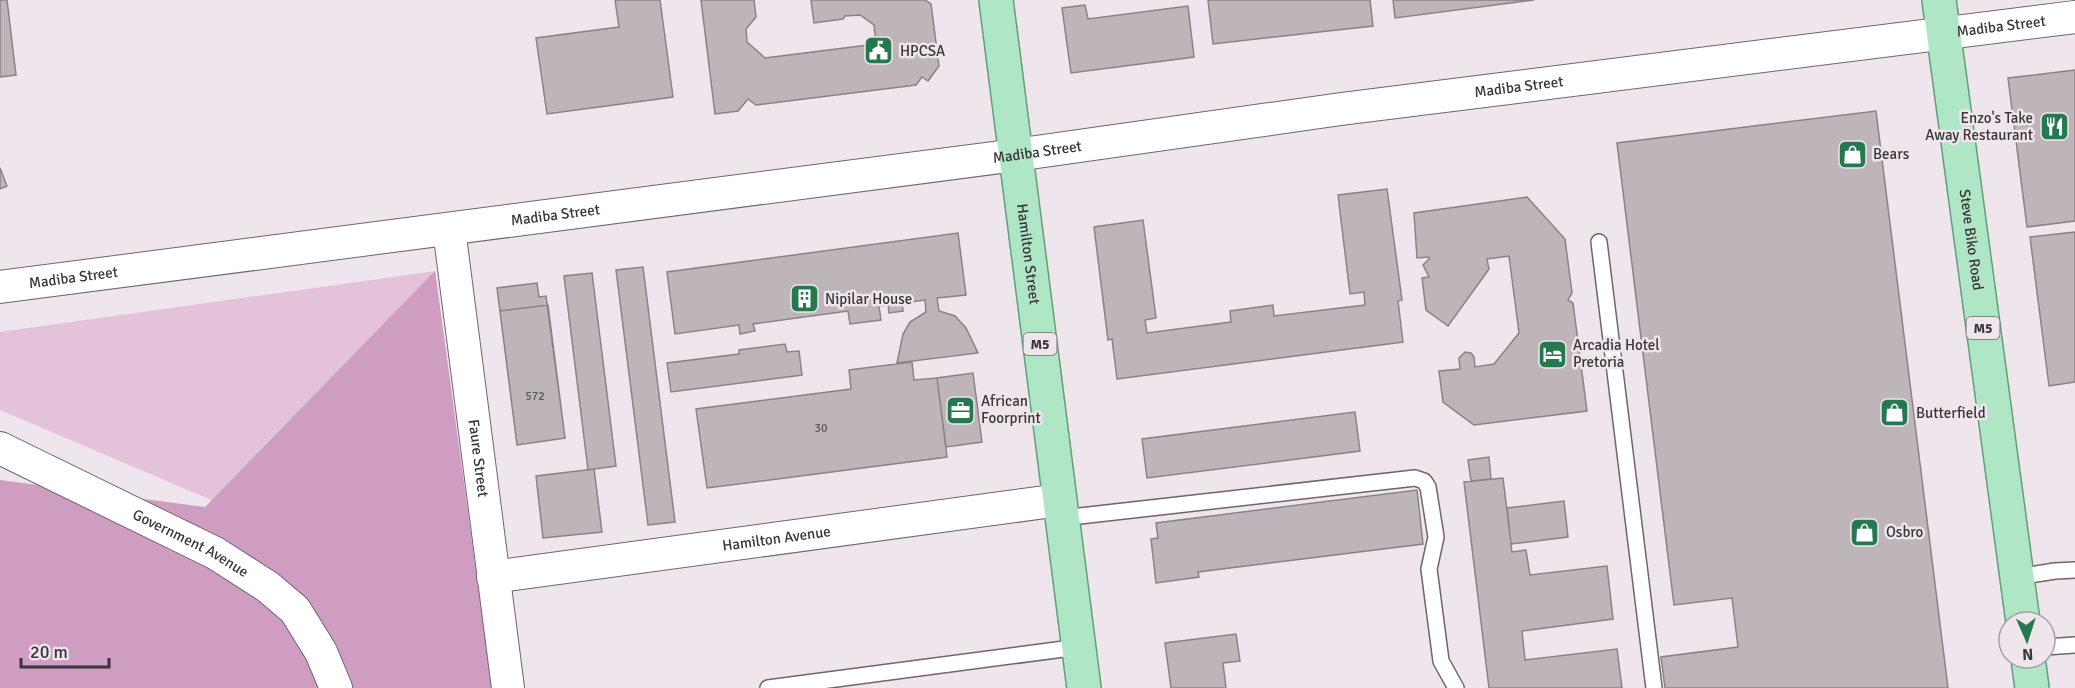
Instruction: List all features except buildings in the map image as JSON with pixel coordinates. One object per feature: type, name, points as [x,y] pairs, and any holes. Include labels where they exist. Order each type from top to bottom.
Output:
[{"type":"main road","name":"Hamilton Street","points":[[996,0],[1084,688]]},
{"type":"main road","name":"Steve Biko Road","points":[[1939,0],[2021,610]]},
{"type":"main road","points":[[2030,670],[2032,688]]},
{"type":"street","name":"Madiba Street","points":[[2,288],[1016,155],[1341,109],[2075,17]]},
{"type":"street","name":"Faure Street","points":[[449,229],[507,688]]},
{"type":"street","name":"Government Avenue","points":[[0,448],[215,553],[268,586],[295,610],[321,651],[336,688]]},
{"type":"street","name":"Hamilton Avenue","points":[[493,577],[1061,509]]},
{"type":"lane","points":[[1599,242],[1654,688]]},
{"type":"lane","points":[[1061,509],[1415,478],[1424,481],[1428,487],[1436,537],[1429,569],[1441,661],[1456,688]]},
{"type":"lane","points":[[2017,576],[2075,570]]},
{"type":"lane","points":[[2057,646],[2075,645]]},
{"type":"lane","points":[[768,688],[1079,647]]},
{"type":"shaded area","points":[[435,271],[479,596],[223,505],[0,410],[0,332]]},
{"type":"shaded area","points":[[435,271],[492,688],[0,688],[0,480],[205,507]]},
{"type":"place","name":"HPCSA","points":[[879,51]]},
{"type":"place","name":"Enzo's Take Away Restaurant","points":[[2054,127]]},
{"type":"place","name":"Bears","points":[[1852,154]]},
{"type":"place","name":"Nipilar House","points":[[804,299]]},
{"type":"place","name":"Arcadia Hotel Pretoria","points":[[1552,354]]},
{"type":"place","name":"African Foorprint","points":[[960,410]]},
{"type":"place","name":"Butterfield","points":[[1895,413]]},
{"type":"place","name":"Osbro","points":[[1865,532]]}]
